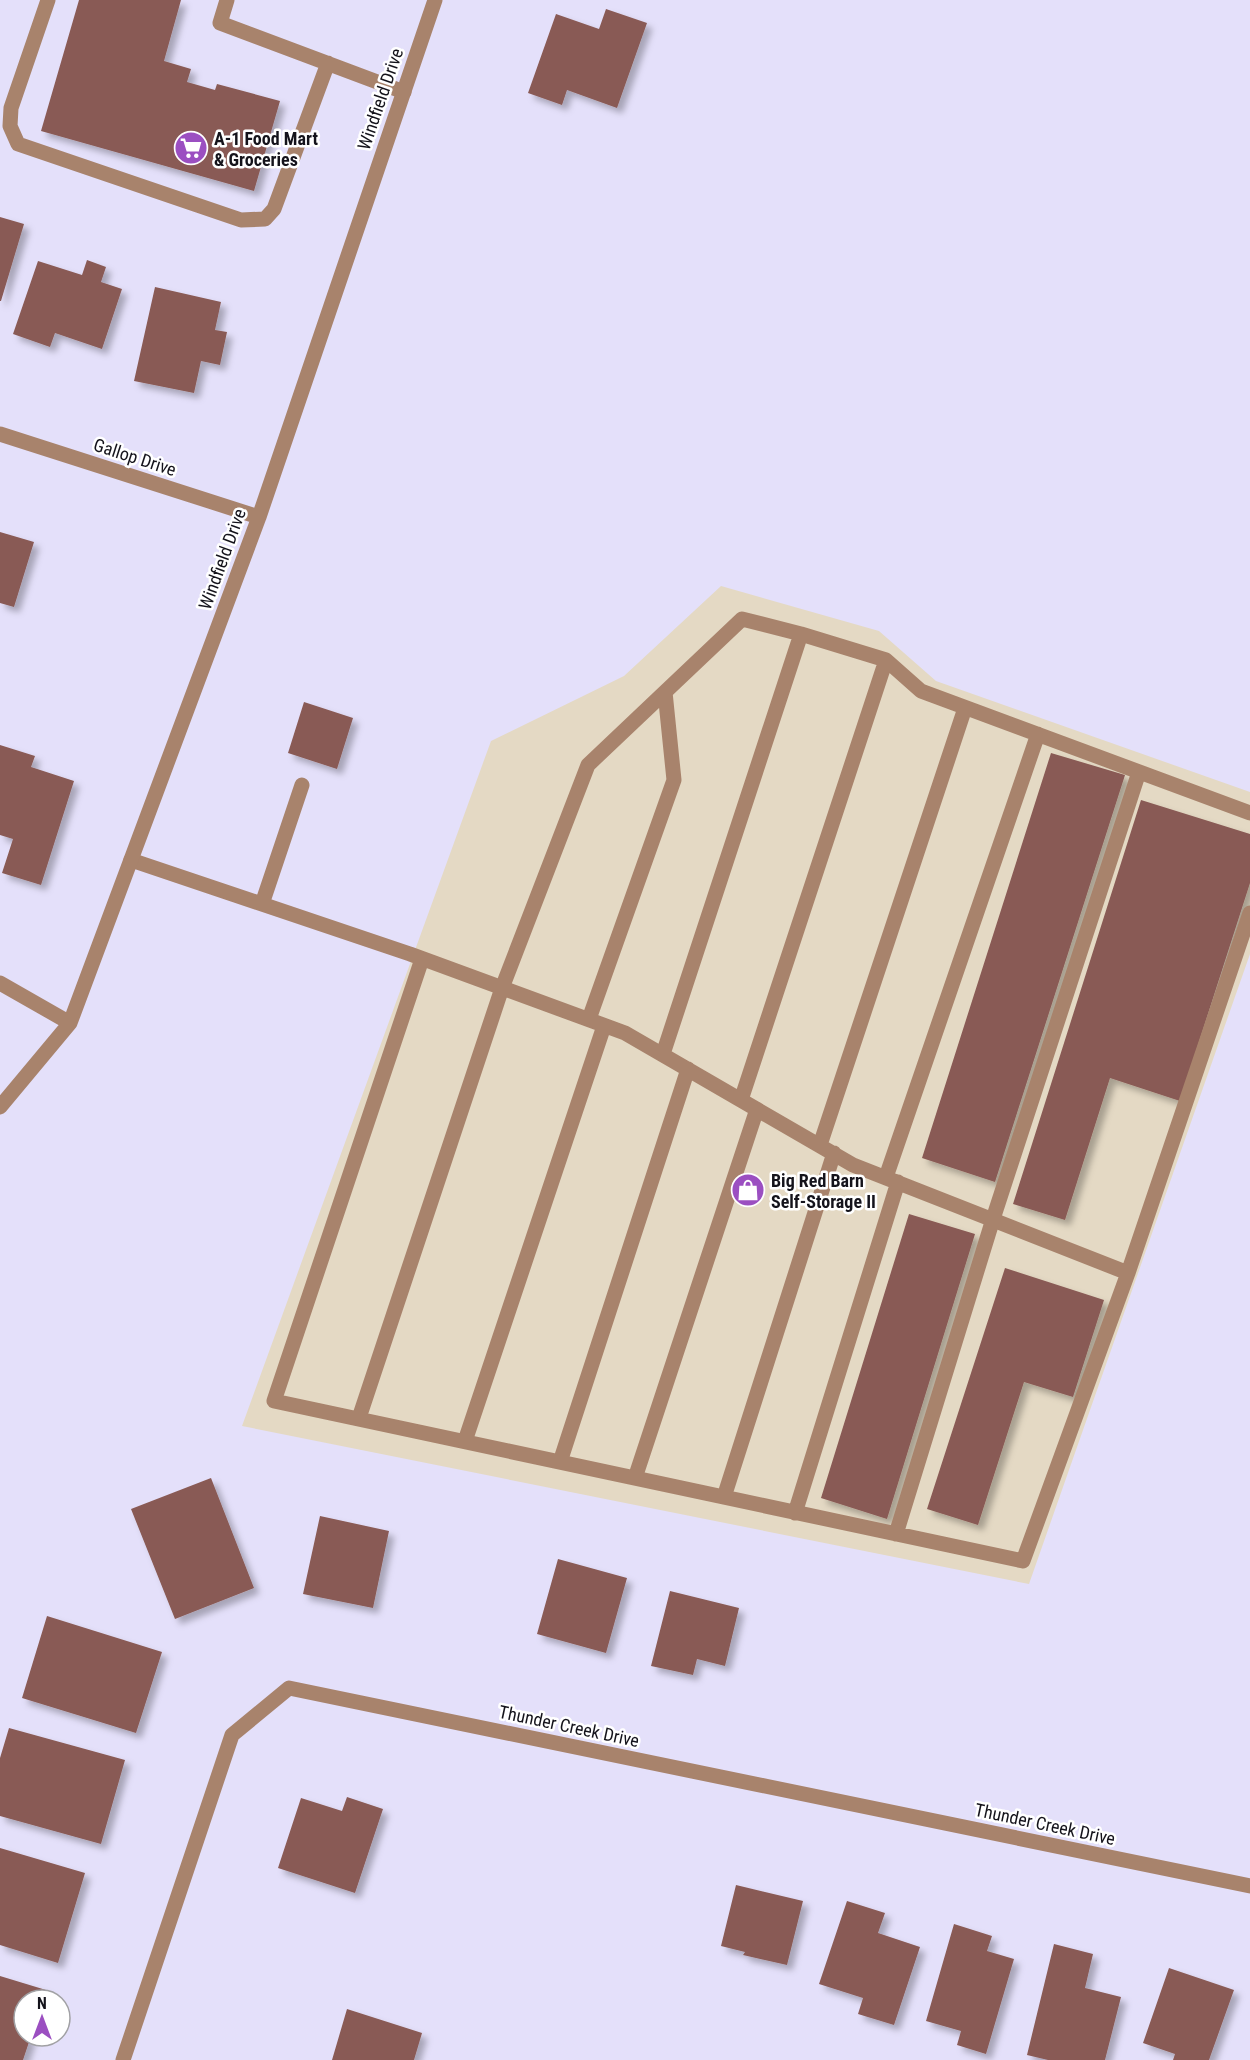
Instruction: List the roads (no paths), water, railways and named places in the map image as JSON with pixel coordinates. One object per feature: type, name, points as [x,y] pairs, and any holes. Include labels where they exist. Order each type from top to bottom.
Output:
[{"type":"street","points":[[48,0],[11,108],[10,126],[18,144],[241,220],[265,219],[274,209],[328,63]]},
{"type":"street","points":[[227,0],[220,23],[404,92]]},
{"type":"street","name":"Windfield Drive","points":[[0,1107],[70,1023],[259,517],[435,0]]},
{"type":"street","name":"Gallop Drive","points":[[0,434],[259,517]]},
{"type":"street","points":[[359,1418],[502,988],[588,765],[742,619],[886,660],[921,691],[1250,813]]},
{"type":"street","points":[[663,1054],[801,634]]},
{"type":"street","points":[[741,1100],[886,660]]},
{"type":"street","points":[[589,1019],[674,780],[665,692]]},
{"type":"street","points":[[820,1145],[965,708]]},
{"type":"street","points":[[795,1513],[892,1180],[1038,734]]},
{"type":"street","points":[[896,1534],[993,1219],[1139,772]]},
{"type":"street","points":[[261,904],[302,785]]},
{"type":"street","points":[[131,860],[422,958],[626,1033],[853,1165],[1128,1273]]},
{"type":"street","points":[[422,958],[274,1401],[1023,1561],[1128,1273],[1250,913]]},
{"type":"street","points":[[0,983],[70,1023]]},
{"type":"street","points":[[465,1441],[604,1026]]},
{"type":"street","points":[[560,1462],[688,1069]]},
{"type":"street","points":[[635,1478],[757,1109]]},
{"type":"street","points":[[724,1497],[834,1154]]},
{"type":"street","name":"Thunder Creek Drive","points":[[123,2060],[232,1735],[289,1688],[1250,1886]]},
{"type":"place","name":"A-1 Food Mart & Groceries","points":[[191,148]]},
{"type":"place","name":"Big Red Barn Self-Storage II","points":[[748,1190]]}]
